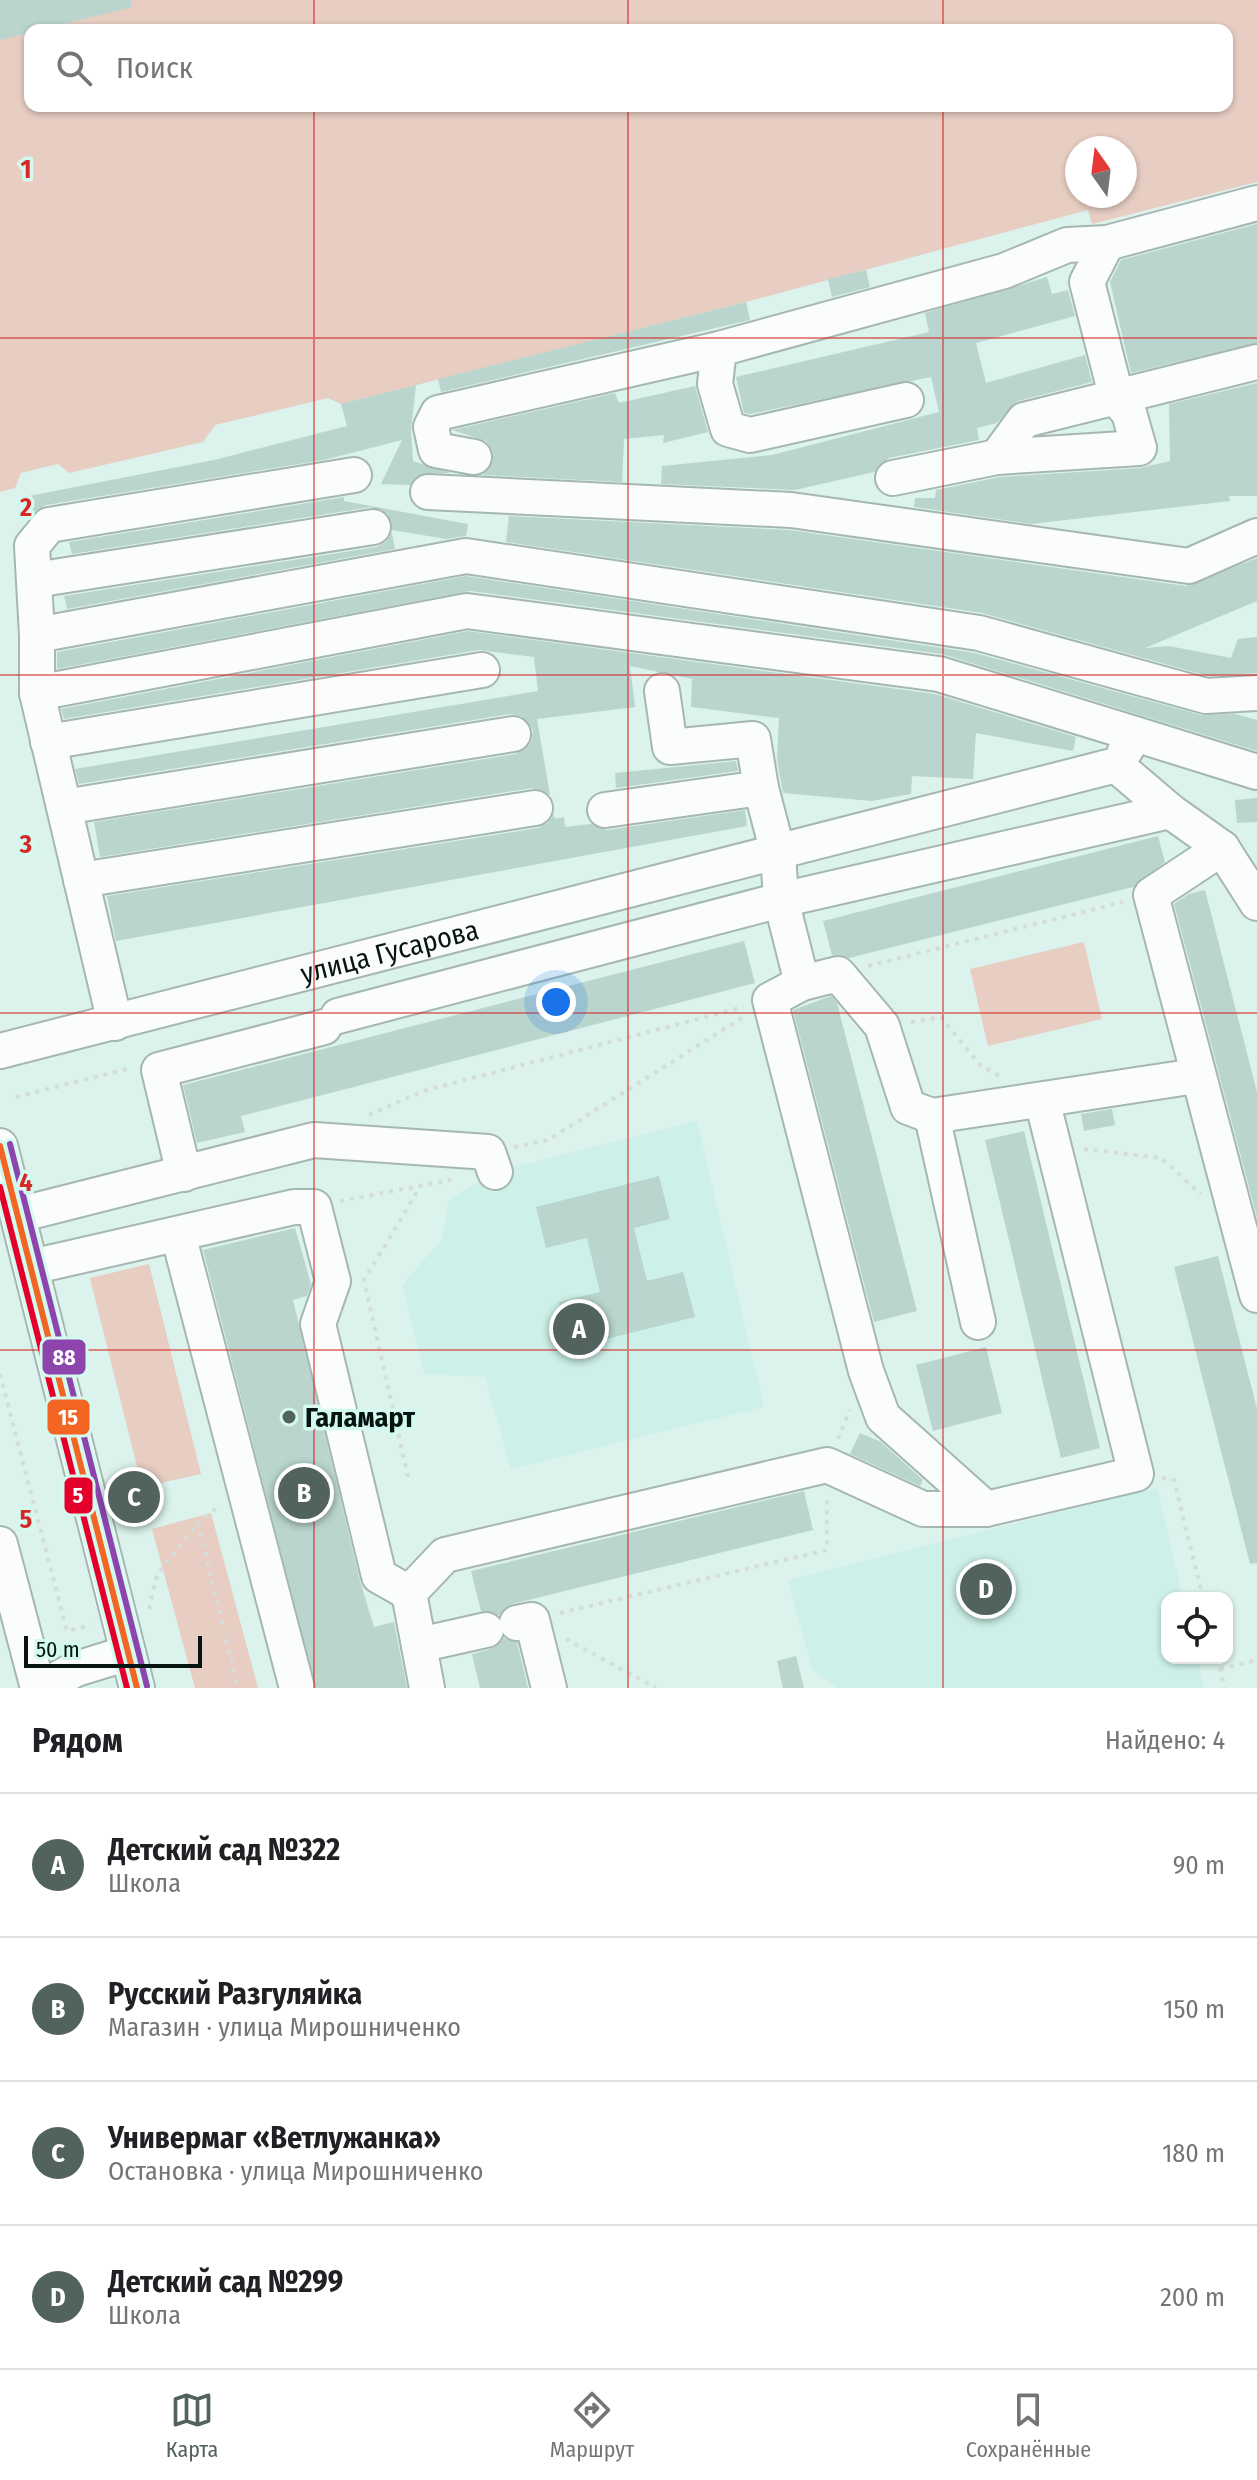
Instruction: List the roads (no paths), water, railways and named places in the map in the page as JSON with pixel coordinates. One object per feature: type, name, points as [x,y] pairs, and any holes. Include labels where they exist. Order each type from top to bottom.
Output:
[{"type":"street","points":[[474,457],[436,450],[431,427],[438,413],[719,349],[1004,271],[1067,245],[1107,243],[1257,203]]},
{"type":"street","points":[[893,478],[997,457],[1139,448],[1129,413],[1117,399],[1087,282],[1107,243]]},
{"type":"street","points":[[719,349],[715,384],[728,429],[750,435],[906,400]]},
{"type":"street","points":[[997,457],[1024,420],[1257,362]]},
{"type":"street","points":[[115,1023],[37,693],[32,546],[49,525],[354,475]]},
{"type":"street","points":[[428,492],[791,510],[1189,566],[1257,536]]},
{"type":"street","points":[[35,580],[373,527]]},
{"type":"street","points":[[37,635],[466,556],[979,633],[1206,696],[1257,693]]},
{"type":"street","points":[[37,693],[467,611],[939,674],[1257,772]]},
{"type":"street","points":[[48,742],[482,670]]},
{"type":"street","points":[[662,691],[670,747],[753,739],[761,788],[778,853],[781,900],[802,983]]},
{"type":"street","points":[[64,807],[513,734]]},
{"type":"street","points":[[1135,734],[1116,765],[1170,811],[1222,848],[1257,903]]},
{"type":"street","name":"улица Гусарова","points":[[0,1051],[1116,765]]},
{"type":"street","points":[[605,810],[761,788]]},
{"type":"street","points":[[81,880],[535,808]]},
{"type":"street","points":[[184,1174],[159,1070],[781,900],[1170,811]]},
{"type":"street","points":[[1222,848],[1151,895],[1196,1076],[1257,1295]]},
{"type":"street","points":[[986,1509],[883,1417],[866,1371],[770,1000],[802,983],[838,974],[882,1026],[908,1107],[932,1116],[1196,1076]]},
{"type":"street","points":[[409,1593],[445,1555],[827,1465],[923,1509],[986,1509],[1136,1474],[1042,1100]]},
{"type":"street","points":[[932,1116],[978,1322]]},
{"type":"street","points":[[18,1215],[314,1140],[492,1162]]},
{"type":"street","points":[[0,1146],[137,1688]]},
{"type":"street","points":[[31,1267],[294,1207],[314,1207],[333,1281],[318,1324],[379,1576],[409,1593],[427,1688]]},
{"type":"street","points":[[178,1234],[297,1688]]},
{"type":"street","points":[[0,1544],[40,1688],[76,1669],[128,1653]]},
{"type":"street","points":[[419,1645],[511,1624],[549,1688]]},
{"type":"place","name":"Детский сад №322","points":[[579,1329]]},
{"type":"place","name":"Галамарт","points":[[289,1417]]},
{"type":"place","name":"Русский Разгуляйка","points":[[304,1493]]},
{"type":"place","name":"Универмаг «Ветлужанка»","points":[[134,1497]]},
{"type":"place","name":"Детский сад №299","points":[[986,1589]]}]
